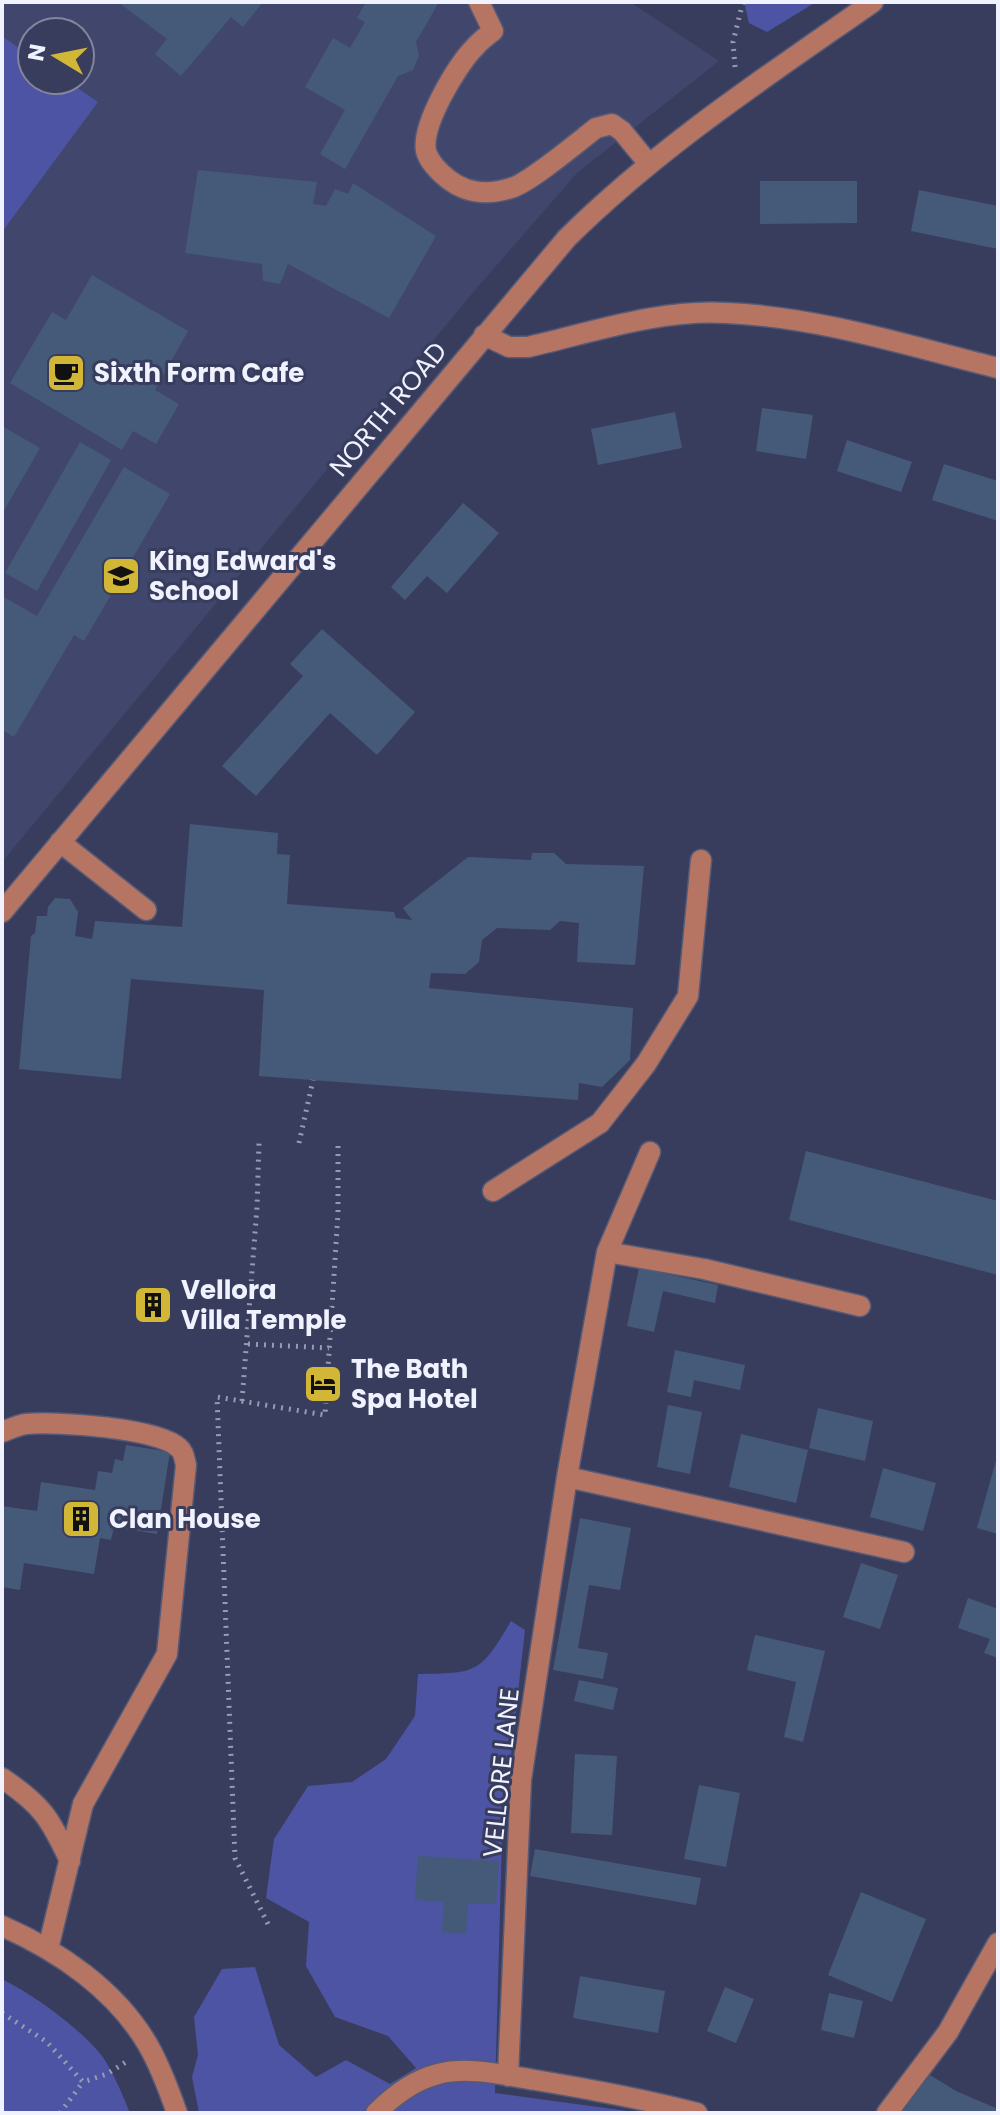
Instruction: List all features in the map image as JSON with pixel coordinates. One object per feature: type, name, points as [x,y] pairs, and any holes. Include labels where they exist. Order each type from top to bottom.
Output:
[{"type":"street","points":[[479,2],[493,31],[460,65],[426,135],[426,152],[439,172],[456,185],[483,194],[515,187],[596,128],[612,124],[622,131],[649,164]]},
{"type":"street","name":"NORTH ROAD","points":[[2,912],[567,238],[605,200],[737,96],[873,2]]},
{"type":"street","points":[[484,335],[509,347],[528,347],[655,317],[725,312],[802,320],[998,368]]},
{"type":"street","points":[[60,842],[146,910]]},
{"type":"street","points":[[493,1191],[600,1123],[646,1064],[688,996],[701,860]]},
{"type":"street","name":"VELLORE LANE","points":[[508,2076],[521,1780],[567,1477],[607,1252],[650,1152]]},
{"type":"street","points":[[607,1252],[704,1269],[860,1306]]},
{"type":"street","points":[[2,1432],[23,1424],[67,1423],[116,1429],[170,1441],[182,1450],[186,1465],[167,1654],[83,1804],[48,1949]]},
{"type":"street","points":[[567,1477],[904,1552]]},
{"type":"street","points":[[2,1778],[32,1798],[54,1826],[70,1861]]},
{"type":"street","points":[[2,1926],[48,1949],[100,1987],[133,2021],[150,2047],[177,2113]]},
{"type":"street","points":[[887,2113],[948,2032],[998,1943]]},
{"type":"street","points":[[376,2113],[422,2079],[440,2073],[469,2072],[586,2088],[697,2113]]},
{"type":"path","points":[[737,96],[733,42],[743,2]]},
{"type":"path","points":[[299,1143],[313,1080]]},
{"type":"path","points":[[242,1401],[259,1142]]},
{"type":"path","points":[[268,1924],[235,1858],[217,1397],[325,1415],[338,1213],[338,1145]]},
{"type":"path","points":[[248,1344],[329,1348]]},
{"type":"path","points":[[2,2013],[47,2042],[83,2082]]},
{"type":"path","points":[[60,2113],[83,2082],[107,2074],[150,2047]]},
{"type":"shaded area","name":"King Edward's School","points":[[2,2],[630,2],[719,61],[577,173],[476,289],[2,862]]},
{"type":"shaded area","points":[[744,2],[816,2],[767,32],[749,23]]},
{"type":"shaded area","points":[[2,36],[16,46],[16,96],[89,96],[98,102],[2,232]]},
{"type":"shaded area","points":[[511,1621],[525,1630],[502,1836],[495,2093],[642,2113],[199,2113],[192,2077],[198,2055],[194,2017],[222,1969],[255,1967],[279,2045],[316,2077],[346,2060],[390,2084],[416,2068],[388,2036],[335,2017],[306,1966],[309,1922],[266,1898],[274,1839],[308,1786],[352,1782],[386,1759],[415,1716],[418,1674],[453,1673],[475,1667],[492,1652]]},
{"type":"shaded area","points":[[2,1979],[56,2013],[93,2045],[110,2069],[130,2113],[2,2113]]},
{"type":"building","points":[[118,2],[263,2],[243,27],[231,17],[181,76],[155,54],[167,39]]},
{"type":"building","points":[[366,2],[439,2],[416,42],[419,56],[413,70],[398,76],[345,169],[320,154],[345,110],[305,87],[333,38],[350,48],[365,22],[357,18]]},
{"type":"building","points":[[198,170],[317,182],[313,204],[326,206],[335,189],[348,194],[353,183],[436,236],[389,318],[288,264],[280,284],[263,281],[262,264],[185,253]]},
{"type":"building","points":[[760,181],[857,181],[857,223],[760,224]]},
{"type":"building","points":[[919,190],[998,206],[998,249],[911,231]]},
{"type":"building","points":[[92,275],[188,331],[155,390],[179,404],[156,444],[133,431],[122,450],[10,383],[52,312],[66,320]]},
{"type":"building","points":[[762,408],[813,415],[806,459],[756,451]]},
{"type":"building","points":[[675,412],[682,448],[598,465],[591,429]]},
{"type":"building","points":[[2,426],[40,448],[2,514]]},
{"type":"building","points":[[847,440],[912,462],[901,492],[837,471]]},
{"type":"building","points":[[80,442],[111,460],[37,591],[5,573]]},
{"type":"building","points":[[944,464],[998,481],[998,521],[932,500]]},
{"type":"building","points":[[124,467],[170,494],[84,641],[74,635],[14,737],[2,730],[2,596],[37,616]]},
{"type":"building","points":[[463,503],[499,533],[447,593],[427,576],[405,600],[391,587]]},
{"type":"building","points":[[322,629],[415,712],[377,755],[330,713],[256,796],[222,766],[303,676],[290,664]]},
{"type":"building","points":[[190,824],[278,833],[277,854],[290,855],[287,904],[394,912],[396,918],[412,920],[403,908],[468,857],[531,860],[532,853],[554,853],[566,864],[644,866],[635,965],[577,962],[579,923],[560,921],[550,930],[497,928],[482,940],[479,962],[465,974],[431,973],[429,988],[633,1008],[630,1060],[602,1087],[579,1083],[578,1100],[259,1076],[264,990],[131,979],[121,1079],[19,1069],[31,936],[35,933],[37,916],[47,916],[48,907],[55,898],[70,899],[78,912],[75,936],[92,939],[95,921],[182,927]]},
{"type":"building","points":[[806,1151],[998,1201],[998,1275],[789,1220]]},
{"type":"building","points":[[639,1268],[718,1285],[715,1303],[663,1291],[654,1332],[627,1326]]},
{"type":"building","name":"Vellora Villa Temple","points":[[138,1293],[169,1297],[167,1316],[136,1313]]},
{"type":"building","points":[[675,1350],[745,1365],[740,1390],[694,1380],[691,1397],[667,1392]]},
{"type":"building","points":[[668,1405],[702,1412],[690,1474],[657,1467]]},
{"type":"building","points":[[818,1408],[873,1421],[865,1461],[809,1448]]},
{"type":"building","points":[[741,1434],[808,1450],[796,1503],[729,1487]]},
{"type":"building","name":"Clan House","points":[[126,1445],[170,1452],[157,1534],[114,1527],[111,1540],[100,1538],[94,1574],[24,1563],[20,1590],[2,1587],[2,1506],[37,1511],[41,1482],[95,1490],[98,1471],[112,1473],[115,1459],[123,1461]]},
{"type":"building","points":[[998,1457],[998,1534],[977,1528]]},
{"type":"building","points":[[883,1468],[936,1483],[923,1531],[870,1517]]},
{"type":"building","points":[[580,1518],[631,1528],[620,1590],[589,1585],[578,1648],[608,1653],[603,1679],[553,1670]]},
{"type":"building","points":[[861,1563],[898,1575],[880,1629],[843,1617]]},
{"type":"building","points":[[968,1598],[998,1609],[998,1658],[984,1653],[990,1639],[958,1628]]},
{"type":"building","points":[[755,1635],[825,1651],[803,1742],[784,1737],[796,1682],[747,1670]]},
{"type":"building","points":[[579,1680],[618,1688],[613,1710],[574,1701]]},
{"type":"building","points":[[575,1754],[617,1756],[612,1835],[571,1833]]},
{"type":"building","points":[[699,1785],[740,1793],[726,1867],[684,1859]]},
{"type":"building","points":[[535,1849],[701,1878],[696,1905],[530,1876]]},
{"type":"building","points":[[418,1856],[499,1861],[496,1904],[468,1903],[466,1934],[442,1932],[444,1902],[415,1900]]},
{"type":"building","points":[[861,1892],[926,1919],[892,2002],[828,1975]]},
{"type":"building","points":[[580,1976],[665,1991],[658,2033],[573,2018]]},
{"type":"building","points":[[725,1987],[754,1999],[736,2043],[707,2031]]},
{"type":"building","points":[[829,1993],[863,2001],[854,2038],[821,2030]]},
{"type":"building","points":[[930,2075],[956,2091],[998,2109],[998,2113],[901,2113]]},
{"type":"place","name":"Sixth Form Cafe","points":[[66,373]]},
{"type":"place","name":"King Edward's School","points":[[121,576]]},
{"type":"place","name":"Vellora Villa Temple","points":[[153,1305]]},
{"type":"place","name":"The Bath Spa Hotel","points":[[323,1384]]},
{"type":"place","name":"Clan House","points":[[81,1519]]}]
